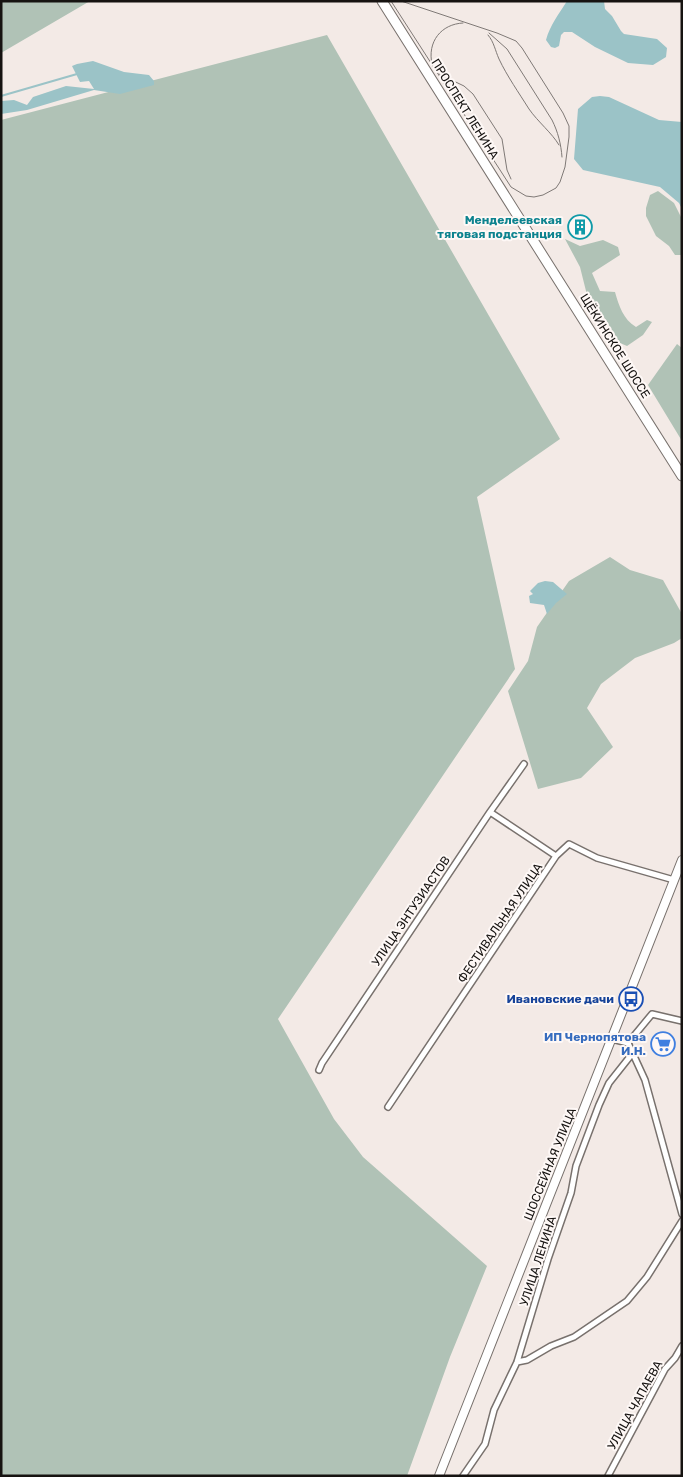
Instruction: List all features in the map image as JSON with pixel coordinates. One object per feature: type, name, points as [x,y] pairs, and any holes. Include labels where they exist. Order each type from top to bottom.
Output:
[{"type":"main road","name":"ПРОСПЕКТ ЛЕНИНА","points":[[382,1],[526,230]]},
{"type":"main road","name":"ЩЁКИНСКОЕ ШОССЕ","points":[[526,230],[682,476]]},
{"type":"main road","name":"ШОССЕЙНАЯ УЛИЦА","points":[[439,1476],[682,860]]},
{"type":"street","name":"УЛИЦА ЭНТУЗИАСТОВ","points":[[319,1070],[490,812],[524,764]]},
{"type":"street","points":[[490,812],[556,856]]},
{"type":"street","name":"ФЕСТИВАЛЬНАЯ УЛИЦА","points":[[388,1107],[556,856],[569,844],[597,858],[674,880]]},
{"type":"street","points":[[628,1043],[652,1014],[682,1021]]},
{"type":"street","points":[[612,1039],[628,1043]]},
{"type":"street","points":[[628,1043],[645,1080],[682,1214]]},
{"type":"street","name":"УЛИЦА ЛЕНИНА","points":[[463,1476],[485,1444],[494,1410],[517,1362],[548,1259],[571,1193],[580,1157],[609,1082],[632,1054]]},
{"type":"street","points":[[517,1362],[527,1360],[551,1346],[574,1337],[627,1301],[647,1277],[682,1220]]},
{"type":"street","name":"УЛИЦА ЧАПАЕВА","points":[[608,1476],[665,1369],[675,1358],[682,1346]]},
{"type":"green space","points":[[1,1],[90,1],[1,53]]},
{"type":"green space","points":[[327,35],[560,439],[477,497],[515,669],[278,1019],[334,1119],[363,1157],[487,1266],[450,1357],[407,1476],[1,1476],[1,120]]},
{"type":"green space","points":[[658,191],[674,203],[682,219],[682,255],[675,255],[669,246],[656,236],[646,216],[650,195]]},
{"type":"green space","points":[[565,239],[580,246],[603,240],[618,247],[620,255],[592,273],[600,291],[615,292],[622,312],[632,324],[636,327],[647,320],[652,322],[643,335],[627,346],[620,343],[602,314],[587,295],[580,267]]},
{"type":"green space","points":[[677,344],[682,348],[682,441],[648,385]]},
{"type":"green space","points":[[610,557],[630,570],[663,580],[682,614],[682,638],[635,658],[601,684],[587,708],[613,747],[581,778],[538,789],[508,691],[528,661],[537,627],[569,581]]},
{"type":"water","points":[[567,1],[604,1],[605,9],[624,34],[657,39],[667,48],[666,57],[653,65],[628,63],[595,47],[572,32],[564,32],[561,35],[559,46],[551,47],[546,40],[555,20]]},
{"type":"water","points":[[93,61],[124,72],[149,75],[154,81],[154,85],[120,94],[94,90],[27,110],[1,114],[1,101],[14,100],[27,105],[33,97],[66,86],[94,89],[89,81],[80,82],[72,66]]},
{"type":"water","points":[[592,97],[609,97],[659,120],[682,122],[682,209],[679,203],[660,187],[583,170],[574,159],[578,109]]},
{"type":"water","points":[[545,581],[553,582],[567,594],[547,614],[544,605],[530,603],[529,596],[533,594],[530,591],[538,583]]},
{"type":"waterway","points":[[1,96],[77,74]]},
{"type":"tram line","points":[[391,1],[511,187],[526,196],[534,197],[543,195],[556,188],[565,167],[569,126],[563,113],[522,48],[516,41],[497,33],[401,1]]},
{"type":"tram line","points":[[432,64],[432,48],[437,36],[448,27],[463,23]]},
{"type":"tram line","points":[[489,33],[507,49],[552,120],[559,138],[562,157]]},
{"type":"tram line","points":[[488,35],[506,72],[529,109],[559,145]]},
{"type":"tram line","points":[[439,74],[464,86],[473,94],[502,139],[507,170],[511,179]]},
{"type":"place","name":"Менделеевская тяговая подстанция","points":[[580,227]]},
{"type":"place","name":"Ивановские дачи","points":[[631,999]]},
{"type":"place","name":"ИП Чернопятова И.Н.","points":[[663,1044]]}]
